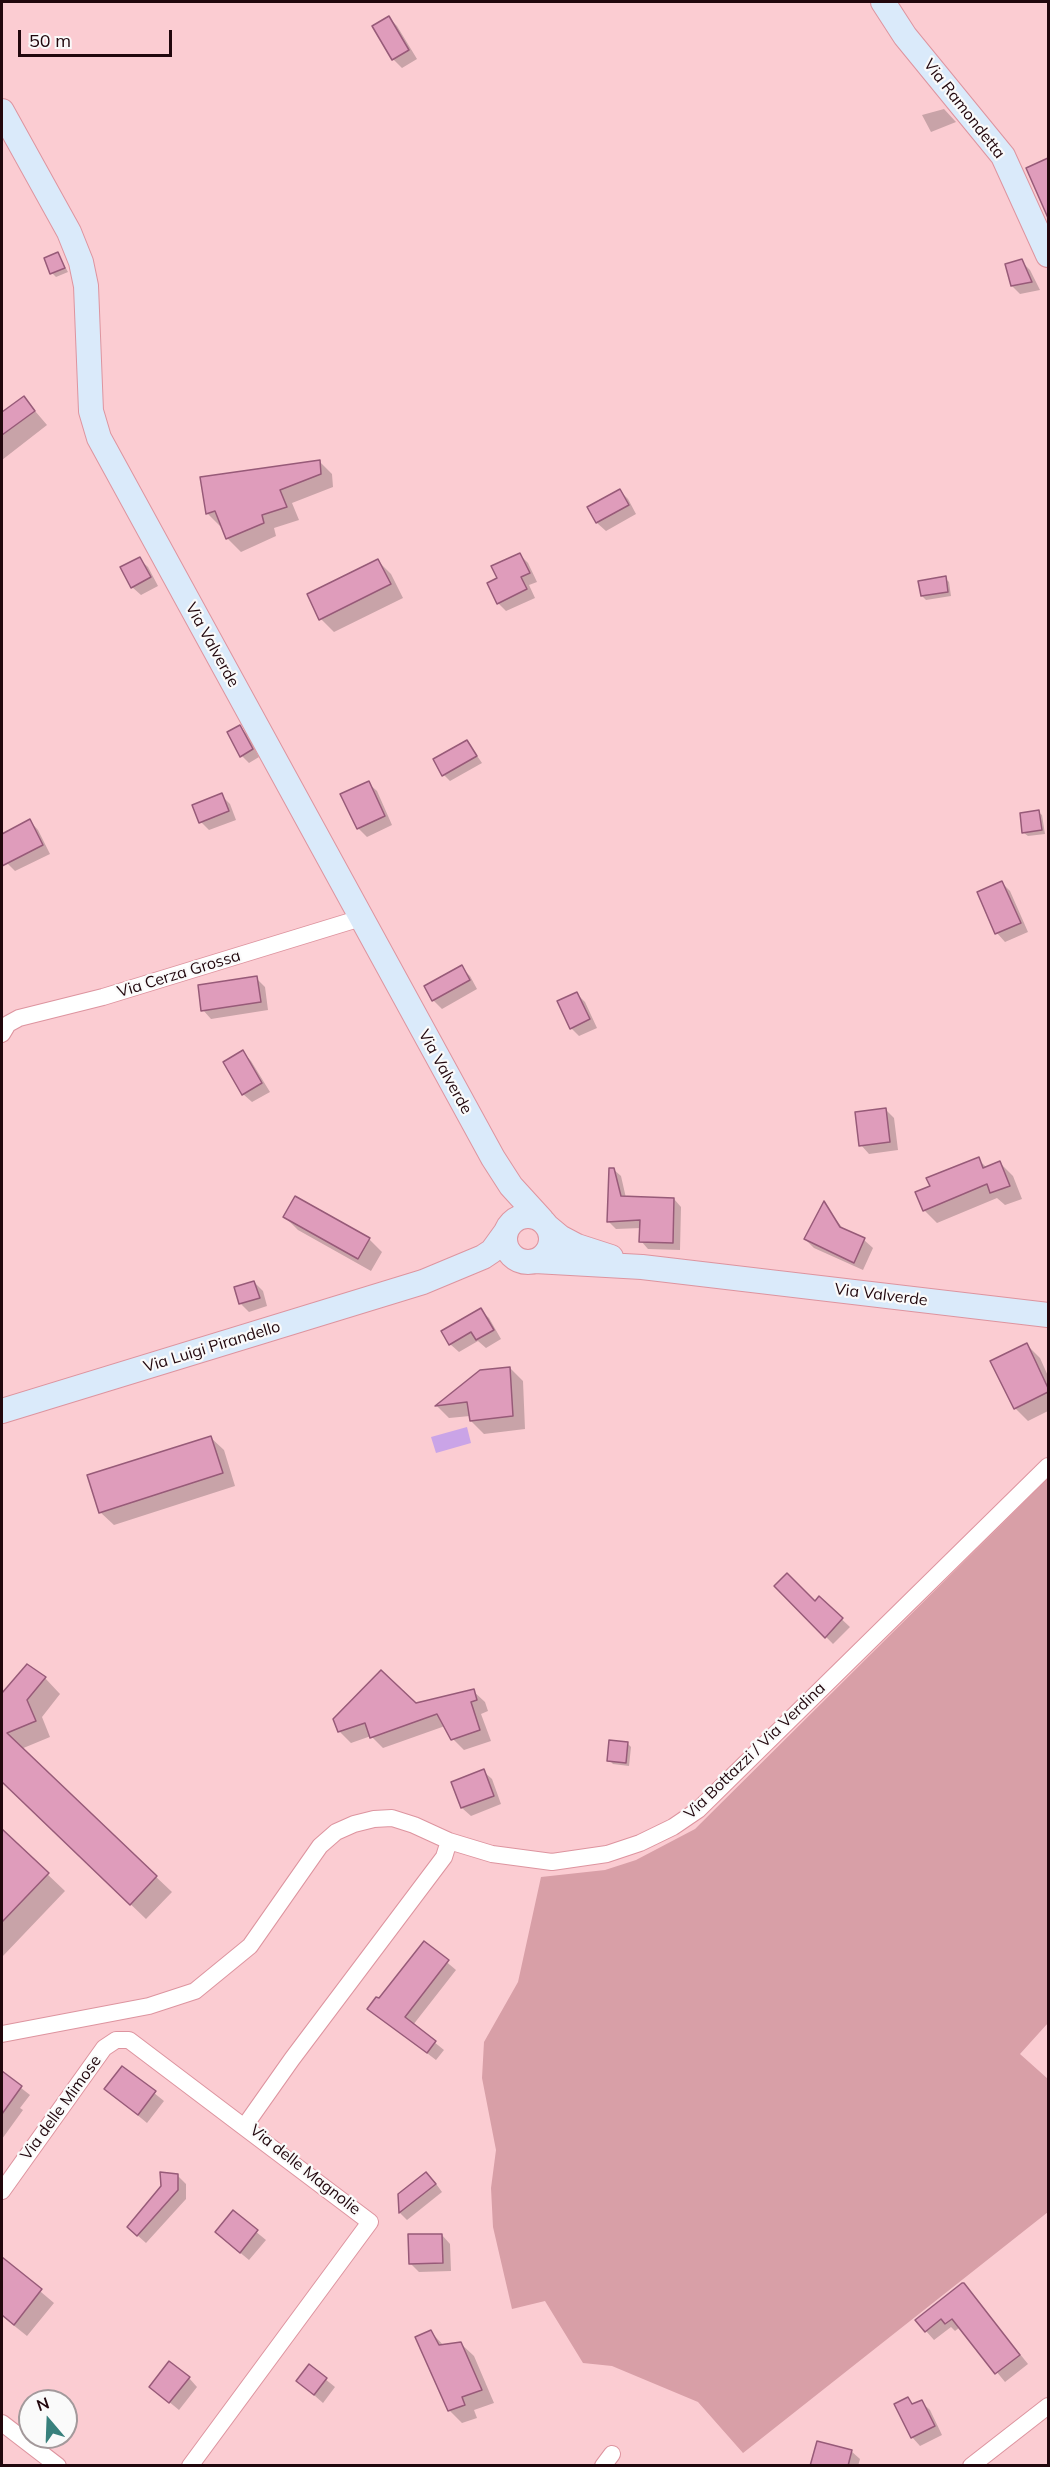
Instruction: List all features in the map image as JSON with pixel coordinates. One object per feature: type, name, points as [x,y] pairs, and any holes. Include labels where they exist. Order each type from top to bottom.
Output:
[{"type":"street","name":"Via Ramondetta","points":[[883,2],[905,36],[1003,156],[1048,255]]},
{"type":"street","name":"Via Valverde","points":[[2,111],[69,232],[81,262],[86,286],[91,411],[99,438],[492,1158]]},
{"type":"street","name":"Via Cerza Grossa","points":[[2,1034],[8,1024],[19,1018],[103,997],[361,918]]},
{"type":"street","points":[[423,1282],[533,1261],[542,1257],[551,1243],[545,1224],[511,1186],[492,1158]]},
{"type":"street","points":[[492,1158],[508,1209],[508,1251],[522,1261],[642,1267]]},
{"type":"street","points":[[423,1282],[483,1257],[492,1251],[515,1219],[524,1216],[533,1216],[560,1237],[577,1246],[642,1267]]},
{"type":"street","name":"Via Valverde","points":[[642,1267],[1048,1315]]},
{"type":"street","name":"Via Luigi Pirandello","points":[[2,1411],[423,1282]]},
{"type":"street","name":"Via Bottazzi / Via Verdina","points":[[2,2034],[149,2006],[195,1991],[250,1946],[320,1846],[336,1832],[354,1824],[374,1819],[392,1818],[449,1841],[492,1854],[552,1862],[607,1854],[639,1843],[673,1827],[698,1810],[1048,1466]]},
{"type":"street","name":"Via delle Magnolie","points":[[190,2466],[370,2222],[244,2127],[292,2059],[444,1857],[449,1841]]},
{"type":"street","name":"Via delle Mimose","points":[[2,2190],[104,2048],[116,2040],[129,2040],[244,2127]]},
{"type":"street","points":[[970,2466],[1048,2406]]},
{"type":"street","points":[[2,2423],[57,2466]]},
{"type":"shaded area","points":[[467,1427],[471,1443],[436,1453],[431,1437]]},
{"type":"shaded area","points":[[1048,1478],[1048,2023],[1020,2054],[1048,2079],[1048,2212],[743,2453],[698,2402],[612,2366],[583,2363],[545,2301],[512,2309],[493,2227],[491,2188],[496,2150],[482,2078],[484,2042],[518,1982],[541,1877],[605,1870],[636,1860],[695,1829]]},
{"type":"building","points":[[389,16],[409,50],[392,60],[372,26]]},
{"type":"building","points":[[1048,158],[1048,218],[1026,168]]},
{"type":"building","points":[[58,252],[65,268],[50,274],[44,258]]},
{"type":"building","points":[[1022,259],[1032,282],[1011,286],[1005,264]]},
{"type":"building","points":[[24,396],[35,411],[2,435],[2,412]]},
{"type":"building","points":[[320,460],[321,474],[280,490],[287,507],[262,515],[264,523],[226,539],[215,511],[206,514],[200,477]]},
{"type":"building","points":[[620,489],[629,505],[596,523],[587,507]]},
{"type":"building","points":[[520,553],[530,573],[521,577],[527,589],[497,604],[487,583],[497,578],[491,566]]},
{"type":"building","points":[[140,557],[151,577],[131,588],[120,567]]},
{"type":"building","points":[[378,559],[391,584],[319,620],[307,594]]},
{"type":"building","points":[[946,576],[948,592],[921,596],[918,581]]},
{"type":"building","points":[[240,725],[253,749],[240,757],[227,732]]},
{"type":"building","points":[[467,740],[477,756],[442,776],[433,759]]},
{"type":"building","points":[[369,781],[385,816],[357,829],[340,794]]},
{"type":"building","points":[[222,793],[229,811],[199,823],[192,805]]},
{"type":"building","points":[[1039,810],[1042,830],[1022,833],[1020,813]]},
{"type":"building","points":[[30,819],[43,845],[2,866],[2,834]]},
{"type":"building","points":[[1002,881],[1021,923],[995,934],[977,892]]},
{"type":"building","points":[[462,965],[470,980],[432,1001],[424,986]]},
{"type":"building","points":[[257,976],[261,1002],[201,1011],[198,985]]},
{"type":"building","points":[[577,992],[590,1019],[570,1029],[557,1001]]},
{"type":"building","points":[[243,1050],[262,1083],[242,1095],[223,1062]]},
{"type":"building","points":[[886,1108],[890,1142],[859,1146],[855,1112]]},
{"type":"building","points":[[979,1157],[983,1168],[1000,1161],[1010,1186],[990,1193],[987,1184],[923,1211],[915,1192],[930,1186],[926,1178]]},
{"type":"building","points":[[609,1168],[614,1168],[621,1196],[674,1198],[673,1243],[639,1242],[640,1220],[607,1222]]},
{"type":"building","points":[[295,1196],[370,1238],[358,1259],[283,1217]]},
{"type":"building","points":[[824,1201],[840,1227],[865,1238],[854,1263],[804,1239]]},
{"type":"building","points":[[254,1281],[260,1298],[239,1304],[234,1287]]},
{"type":"building","points":[[481,1308],[494,1330],[476,1340],[471,1332],[449,1345],[441,1331]]},
{"type":"building","points":[[1027,1343],[1048,1392],[1014,1409],[990,1361]]},
{"type":"building","points":[[510,1367],[513,1416],[470,1421],[467,1402],[435,1406],[480,1370]]},
{"type":"building","points":[[211,1436],[223,1473],[99,1513],[87,1475]]},
{"type":"building","points":[[787,1573],[815,1601],[819,1596],[843,1618],[825,1638],[774,1586]]},
{"type":"building","points":[[27,1664],[46,1677],[27,1700],[36,1721],[7,1733],[157,1876],[130,1905],[2,1782],[2,1693]]},
{"type":"building","points":[[381,1670],[416,1703],[474,1689],[477,1700],[471,1702],[480,1730],[451,1740],[437,1714],[370,1738],[365,1723],[338,1732],[333,1719]]},
{"type":"building","points":[[609,1740],[628,1742],[626,1763],[607,1761]]},
{"type":"building","points":[[484,1769],[494,1796],[461,1808],[451,1782]]},
{"type":"building","points":[[2,1829],[49,1873],[2,1922]]},
{"type":"building","points":[[424,1941],[449,1960],[405,2017],[436,2041],[427,2053],[367,2009],[376,1997],[379,1998]]},
{"type":"building","points":[[122,2066],[156,2091],[138,2115],[104,2089]]},
{"type":"building","points":[[2,2071],[22,2086],[2,2114]]},
{"type":"building","points":[[160,2172],[178,2174],[178,2190],[137,2236],[127,2227],[161,2186]]},
{"type":"building","points":[[426,2172],[436,2184],[399,2213],[398,2194]]},
{"type":"building","points":[[233,2210],[258,2230],[240,2253],[215,2232]]},
{"type":"building","points":[[408,2234],[442,2234],[443,2263],[409,2264]]},
{"type":"building","points":[[2,2257],[42,2289],[14,2325],[2,2315]]},
{"type":"building","points":[[962,2283],[1020,2355],[995,2374],[952,2319],[945,2324],[941,2319],[925,2332],[915,2320]]},
{"type":"building","points":[[431,2330],[439,2345],[461,2342],[482,2390],[462,2397],[465,2405],[448,2411],[415,2337]]},
{"type":"building","points":[[169,2361],[190,2377],[169,2403],[149,2387]]},
{"type":"building","points":[[309,2364],[327,2378],[314,2395],[296,2381]]},
{"type":"building","points":[[908,2397],[912,2404],[922,2400],[935,2426],[911,2438],[894,2404]]},
{"type":"building","points":[[817,2441],[852,2450],[848,2466],[810,2466]]}]
